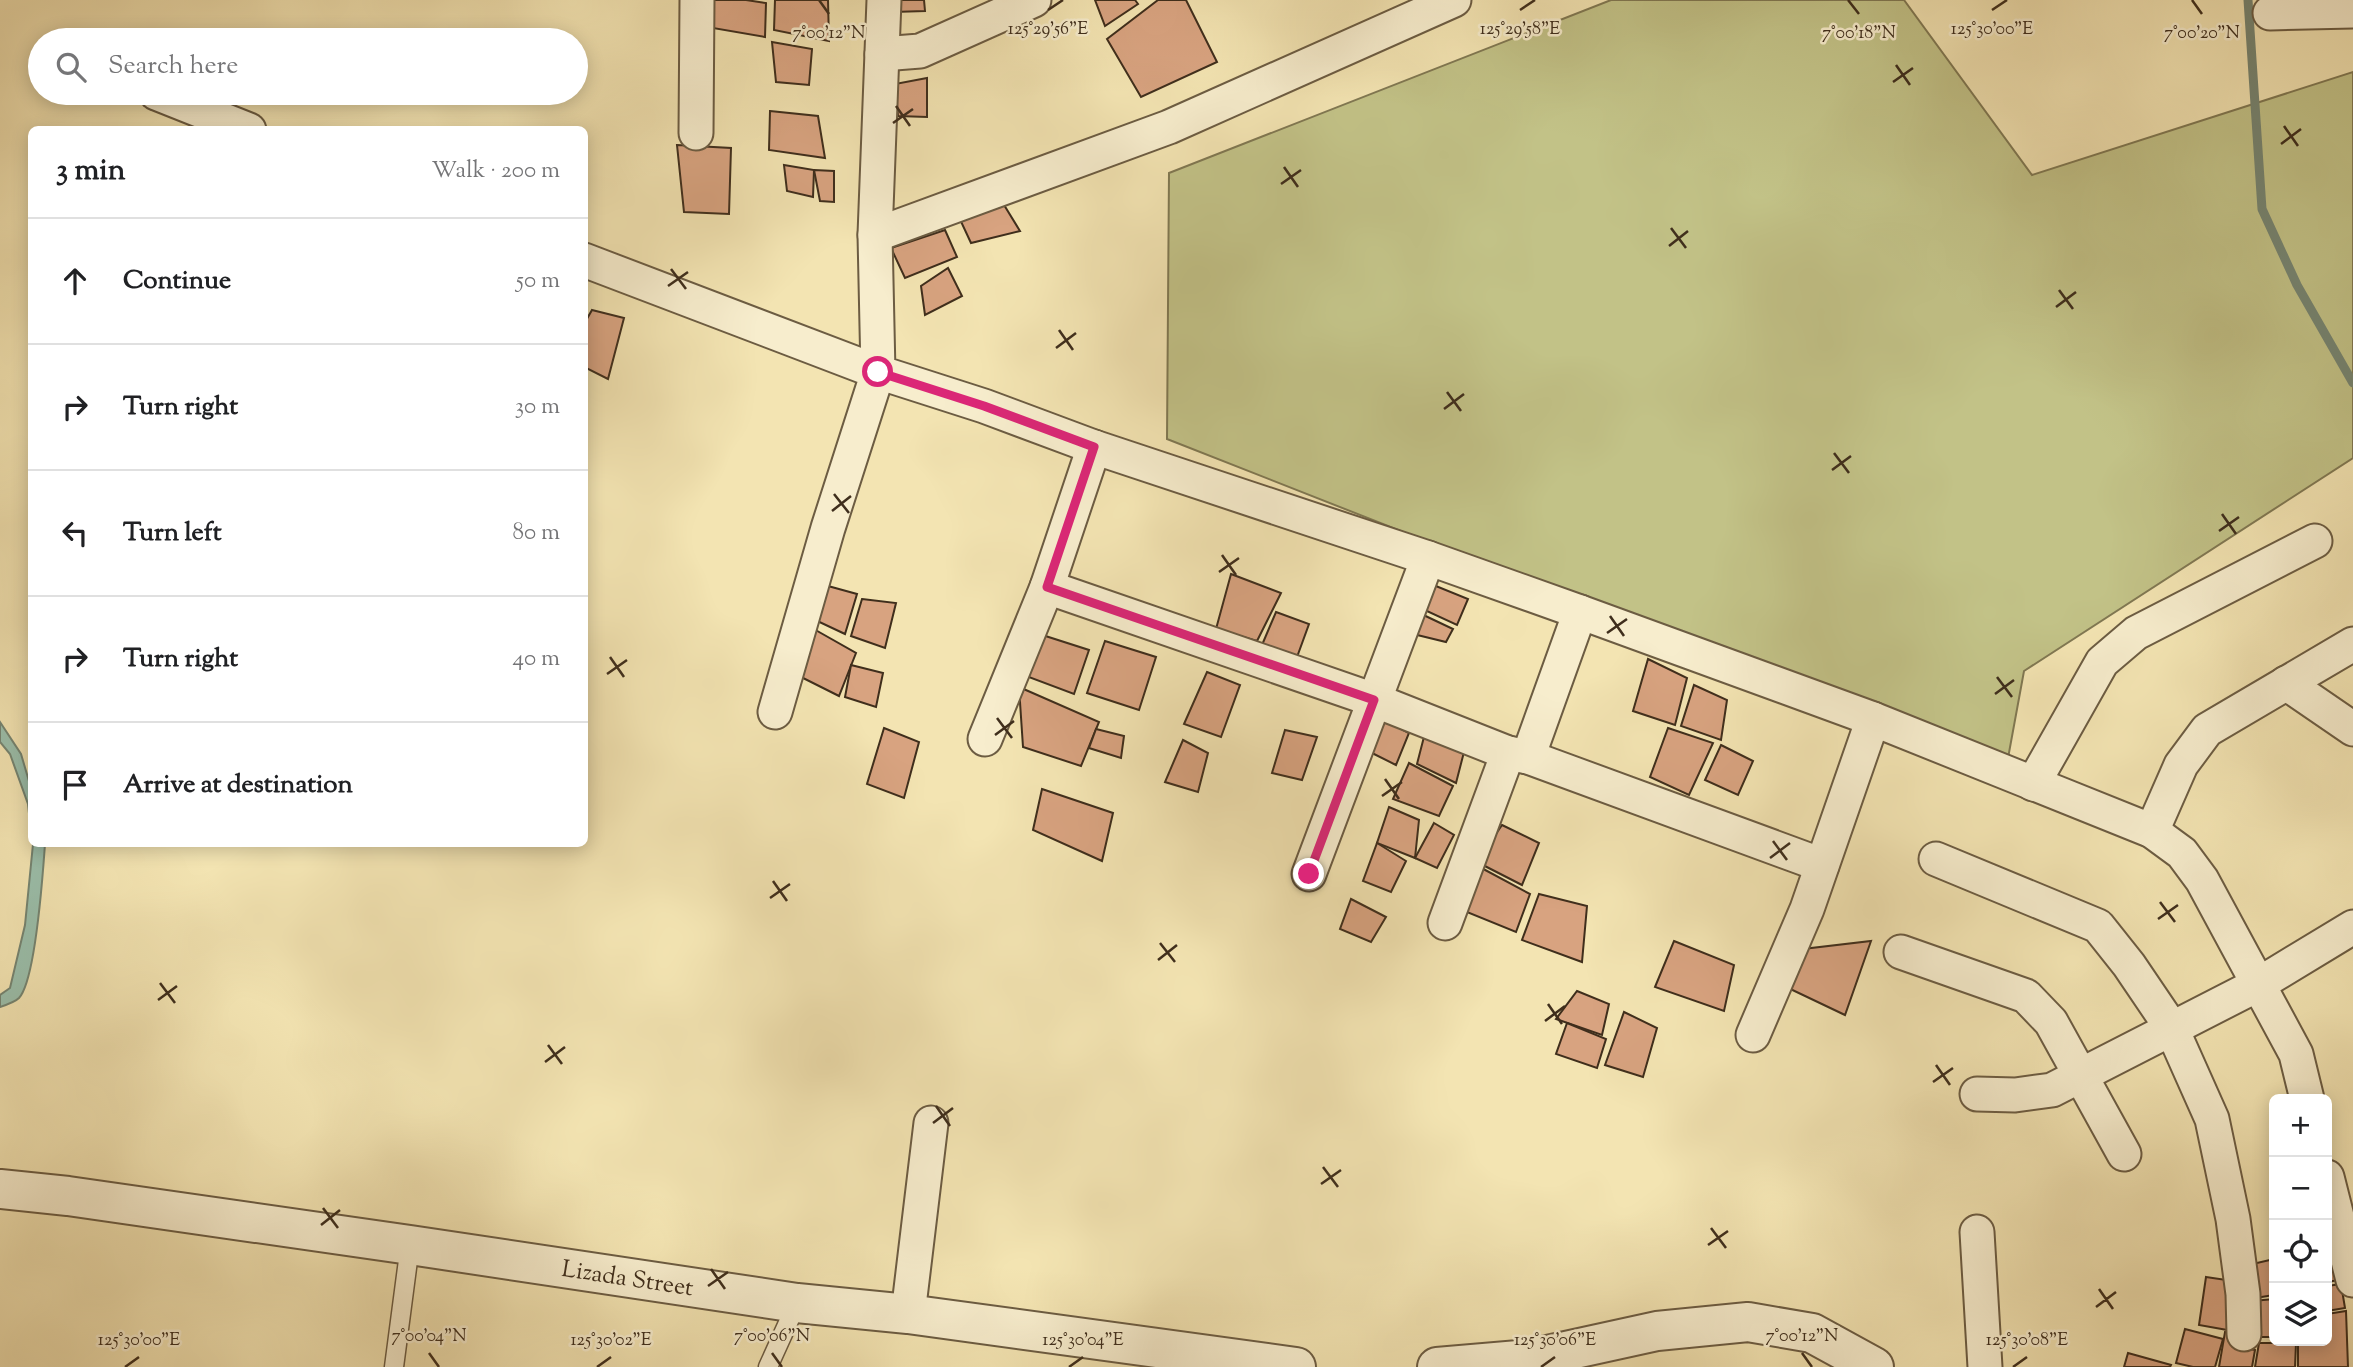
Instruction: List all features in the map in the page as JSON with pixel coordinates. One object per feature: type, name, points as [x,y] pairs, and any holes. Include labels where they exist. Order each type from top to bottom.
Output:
[{"type":"street","points":[[696,133],[697,0]]},
{"type":"street","points":[[775,712],[828,528],[878,372],[876,235],[884,0]]},
{"type":"street","points":[[882,54],[920,51],[1034,0]]},
{"type":"street","points":[[876,235],[1169,127],[1454,0]]},
{"type":"street","points":[[2270,13],[2353,11]]},
{"type":"street","points":[[186,105],[238,126]]},
{"type":"street","points":[[588,262],[878,372],[984,406],[1094,447],[1428,558],[1580,612],[1873,719],[2152,831],[2182,853],[2202,880],[2296,1054],[2306,1094]]},
{"type":"street","points":[[985,739],[1047,587],[1094,447]]},
{"type":"street","points":[[2033,784],[2102,662],[2136,633],[2315,541]]},
{"type":"street","points":[[1309,874],[1428,558]]},
{"type":"street","points":[[1047,587],[1374,700],[1822,865]]},
{"type":"street","points":[[1445,923],[1580,612]]},
{"type":"street","points":[[2152,831],[2181,765],[2207,730],[2353,644]]},
{"type":"street","points":[[2286,684],[2353,729]]},
{"type":"street","points":[[1754,1035],[1807,909],[1873,719]]},
{"type":"street","points":[[1936,859],[2098,926],[2129,965],[2171,1027],[2212,1119],[2233,1219],[2243,1294],[2244,1334]]},
{"type":"street","points":[[1977,1094],[2015,1095],[2052,1090],[2259,984],[2353,928]]},
{"type":"street","points":[[1901,952],[2026,996],[2051,1022],[2124,1154]]},
{"type":"street","points":[[908,1314],[932,1123]]},
{"type":"street","name":"Lizada Street","points":[[0,1189],[68,1196],[797,1303],[908,1314],[1296,1367]]},
{"type":"street","points":[[2332,1197],[2353,1280]]},
{"type":"street","points":[[1977,1232],[1985,1367]]},
{"type":"street","points":[[1437,1367],[1529,1359],[1657,1331],[1748,1322],[1812,1333],[1874,1367]]},
{"type":"lane","points":[[394,1367],[410,1245]]},
{"type":"lane","points":[[768,1367],[797,1303]]},
{"type":"green space","points":[[1611,0],[1904,0],[2032,175],[2353,72],[2353,458],[2024,671],[2006,769],[1167,439],[1169,173]]},
{"type":"shaded area","points":[[0,722],[21,754],[28,778],[28,804],[10,754],[0,742]]},
{"type":"shaded area","points":[[33,847],[45,847],[38,924],[30,970],[19,998],[0,1007],[0,995],[10,988],[25,925]]},
{"type":"building","points":[[709,0],[766,3],[765,37],[707,27]]},
{"type":"building","points":[[775,0],[828,0],[829,41],[774,30]]},
{"type":"building","points":[[892,0],[924,0],[925,11],[893,12]]},
{"type":"building","points":[[1095,0],[1135,0],[1138,4],[1105,26]]},
{"type":"building","points":[[1158,0],[1186,0],[1217,62],[1141,97],[1107,39]]},
{"type":"building","points":[[772,42],[812,49],[809,85],[776,82]]},
{"type":"building","points":[[927,78],[927,117],[898,116],[895,84]]},
{"type":"building","points":[[770,111],[818,116],[825,158],[769,150]]},
{"type":"building","points":[[677,145],[731,148],[729,214],[684,212]]},
{"type":"building","points":[[784,165],[814,170],[813,197],[787,191]]},
{"type":"building","points":[[814,170],[834,171],[834,202],[820,201]]},
{"type":"building","points":[[1001,200],[1020,231],[971,243],[957,213]]},
{"type":"building","points":[[945,230],[957,257],[905,278],[891,248]]},
{"type":"building","points":[[948,268],[962,296],[925,315],[921,286]]},
{"type":"building","points":[[592,310],[624,318],[608,379],[588,369],[588,317]]},
{"type":"building","points":[[1231,574],[1281,593],[1257,641],[1216,629]]},
{"type":"building","points":[[1426,582],[1468,599],[1457,625],[1416,606]]},
{"type":"building","points":[[828,586],[857,594],[845,634],[813,619]]},
{"type":"building","points":[[862,599],[896,603],[885,648],[851,636]]},
{"type":"building","points":[[1415,611],[1453,629],[1446,642],[1409,633]]},
{"type":"building","points":[[1276,612],[1309,624],[1297,657],[1262,645]]},
{"type":"building","points":[[812,628],[856,653],[839,696],[793,673]]},
{"type":"building","points":[[1033,632],[1089,650],[1074,694],[1018,673]]},
{"type":"building","points":[[1105,641],[1156,657],[1139,710],[1087,693]]},
{"type":"building","points":[[1648,659],[1687,678],[1675,725],[1633,711]]},
{"type":"building","points":[[851,665],[883,673],[876,707],[845,697]]},
{"type":"building","points":[[1207,672],[1240,685],[1221,737],[1184,724]]},
{"type":"building","points":[[1694,685],[1727,700],[1721,740],[1681,726]]},
{"type":"building","points":[[1019,687],[1099,722],[1081,766],[1023,747]]},
{"type":"building","points":[[1386,721],[1409,733],[1396,765],[1366,750]]},
{"type":"building","points":[[884,728],[919,742],[904,798],[867,784]]},
{"type":"building","points":[[1668,728],[1713,743],[1689,795],[1650,777]]},
{"type":"building","points":[[1096,729],[1124,736],[1121,758],[1089,748]]},
{"type":"building","points":[[1426,729],[1464,752],[1456,783],[1417,764]]},
{"type":"building","points":[[1285,730],[1317,737],[1302,780],[1272,773]]},
{"type":"building","points":[[1183,740],[1208,753],[1198,792],[1165,782]]},
{"type":"building","points":[[1721,745],[1753,761],[1738,795],[1705,780]]},
{"type":"building","points":[[1409,763],[1453,786],[1439,816],[1393,799]]},
{"type":"building","points":[[1042,789],[1113,813],[1102,861],[1033,830]]},
{"type":"building","points":[[1389,807],[1419,820],[1415,858],[1377,843]]},
{"type":"building","points":[[1434,823],[1454,835],[1437,868],[1415,858]]},
{"type":"building","points":[[1502,825],[1539,843],[1522,885],[1477,862]]},
{"type":"building","points":[[1377,843],[1406,861],[1391,892],[1363,881]]},
{"type":"building","points":[[1474,864],[1530,894],[1516,932],[1457,908]]},
{"type":"building","points":[[1539,894],[1587,906],[1582,962],[1522,940]]},
{"type":"building","points":[[1351,899],[1386,917],[1371,942],[1340,929]]},
{"type":"building","points":[[1674,941],[1734,965],[1724,1011],[1655,987]]},
{"type":"building","points":[[1871,941],[1845,1015],[1784,986],[1803,949]]},
{"type":"building","points":[[1577,991],[1609,1004],[1602,1035],[1556,1019]]},
{"type":"building","points":[[1624,1012],[1657,1028],[1643,1077],[1605,1065]]},
{"type":"building","points":[[1567,1023],[1606,1039],[1597,1068],[1556,1054]]},
{"type":"building","points":[[2332,1255],[2339,1280],[2332,1281]]},
{"type":"building","points":[[2269,1260],[2269,1296],[2249,1299],[2244,1266]]},
{"type":"building","points":[[2206,1277],[2240,1282],[2233,1331],[2199,1325]]},
{"type":"building","points":[[2341,1284],[2345,1308],[2332,1310],[2332,1285]]},
{"type":"building","points":[[2269,1299],[2269,1337],[2252,1337],[2253,1301]]},
{"type":"building","points":[[2346,1311],[2348,1367],[2298,1367],[2298,1346],[2332,1346],[2332,1313]]},
{"type":"building","points":[[2185,1329],[2223,1339],[2215,1367],[2193,1367],[2176,1363]]},
{"type":"building","points":[[2225,1332],[2247,1335],[2245,1348],[2255,1350],[2252,1367],[2219,1367]]},
{"type":"building","points":[[2259,1343],[2269,1343],[2269,1346],[2296,1346],[2295,1367],[2255,1367]]},
{"type":"building","points":[[2128,1353],[2171,1365],[2124,1367]]},
{"type":"waterway","points":[[2248,0],[2262,209],[2297,285],[2353,383]]},
{"type":"route","points":[[878,372],[984,406],[1094,447],[1047,587],[1374,700],[1309,874]]}]
